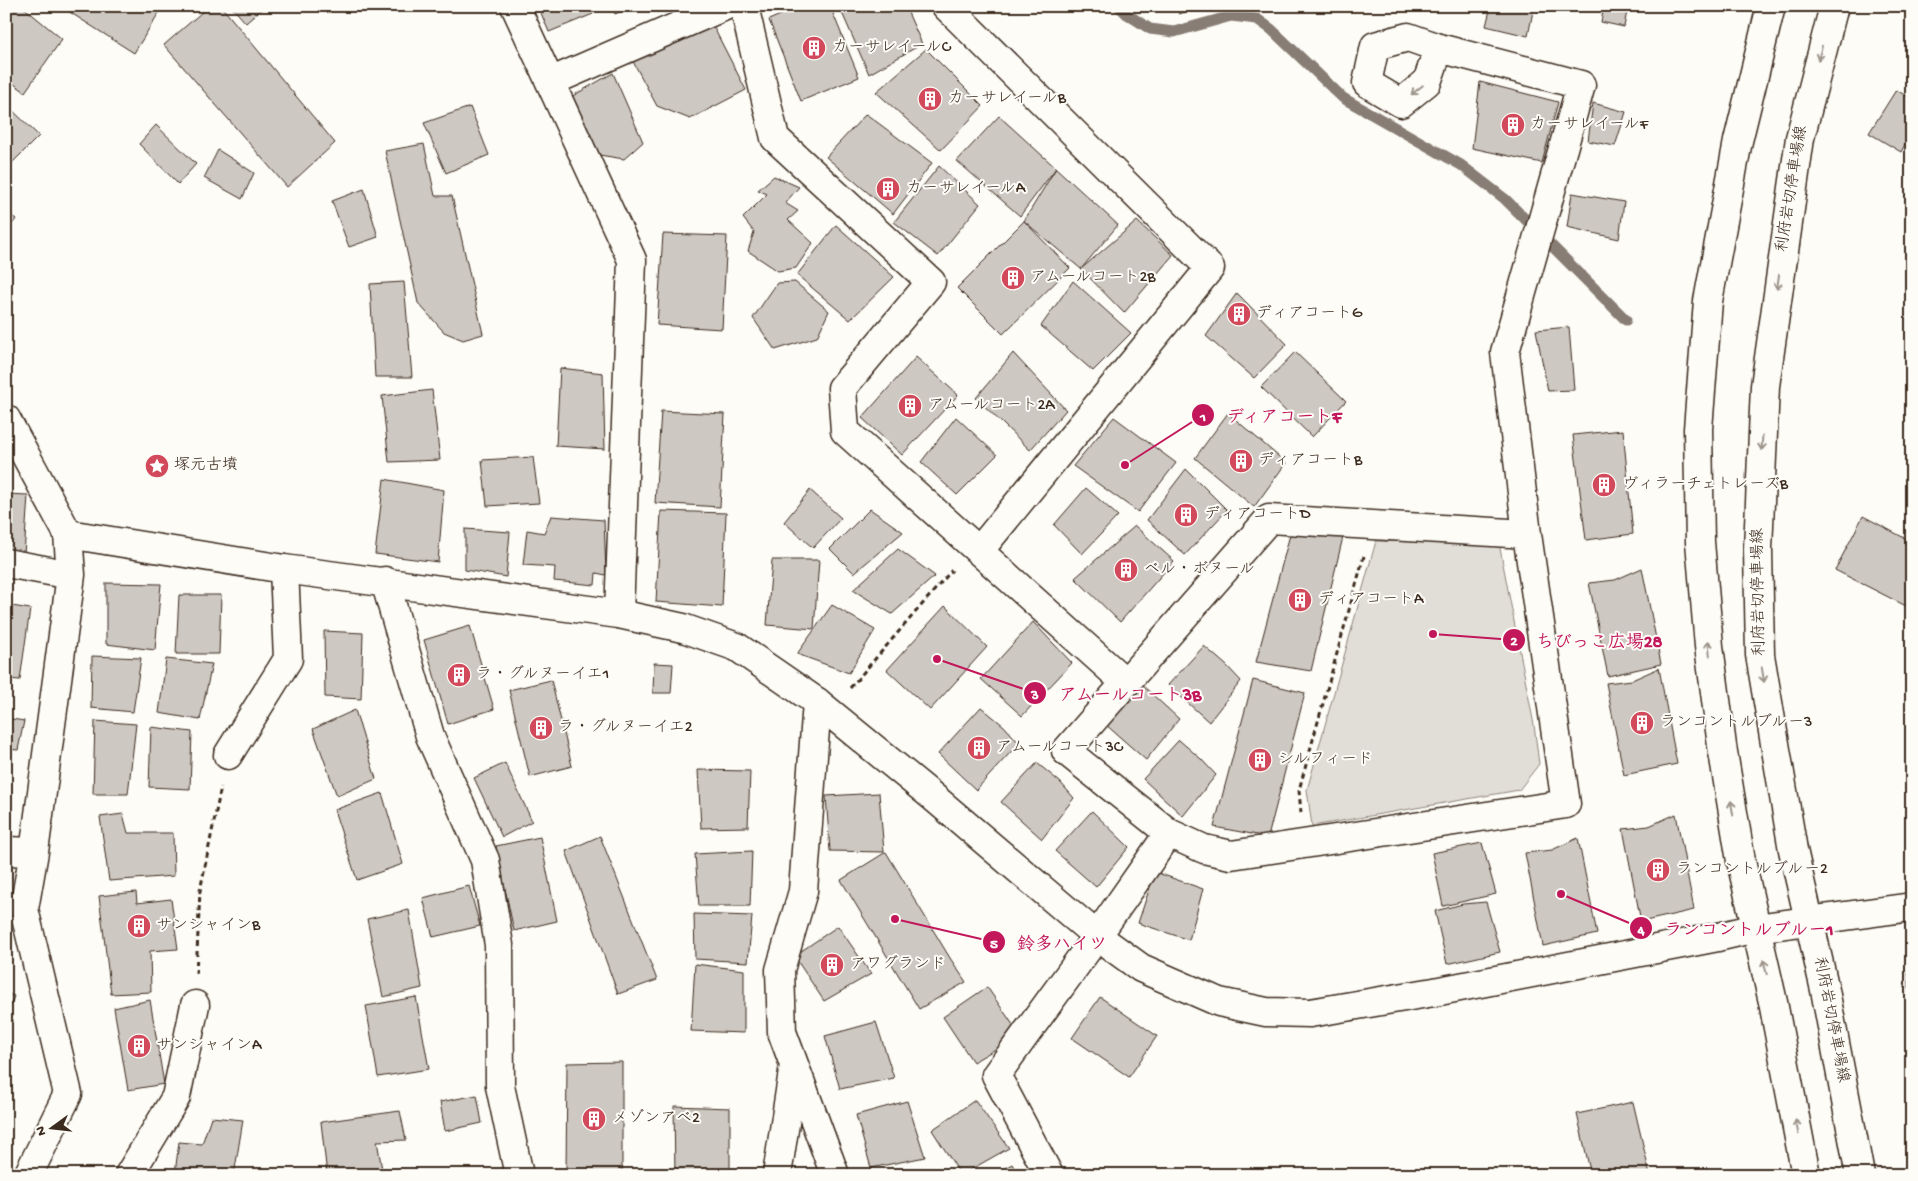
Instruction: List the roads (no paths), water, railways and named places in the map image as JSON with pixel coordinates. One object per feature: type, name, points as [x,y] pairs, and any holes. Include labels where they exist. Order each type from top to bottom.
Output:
[{"type":"street","points":[[515,6],[632,260],[619,614]]},
{"type":"street","points":[[550,82],[725,6]]},
{"type":"street","points":[[744,6],[775,138],[931,282],[842,388],[845,430],[1126,683]]},
{"type":"street","points":[[946,6],[1210,268],[976,548]]},
{"type":"street","points":[[1771,6],[1738,141],[1708,302],[1698,429],[1700,542],[1709,646],[1722,746],[1739,851],[1773,1002],[1806,1175]]},
{"type":"street","name":"利府岩切停車場線","points":[[1834,6],[1819,56],[1800,138],[1765,386],[1758,549],[1760,655],[1793,850],[1825,990],[1860,1175]]},
{"type":"street","points":[[1438,48],[1581,85],[1505,352],[1527,534],[1566,804],[1231,855],[1204,849],[1169,833],[1066,752],[1269,519],[1527,534]]},
{"type":"street","points":[[6,419],[68,534],[71,575],[34,852],[24,909],[68,1094],[28,1175]]},
{"type":"street","points":[[68,534],[284,569],[385,581],[619,614],[683,628],[737,647],[817,702],[932,796],[1097,936],[1141,968],[1219,1002],[1266,1012],[1310,1013],[1434,992],[1756,928],[1912,907]]},
{"type":"street","points":[[6,563],[71,575]]},
{"type":"street","points":[[228,755],[288,659],[284,569]]},
{"type":"street","points":[[385,581],[430,736],[485,860],[499,945],[500,1086],[518,1175]]},
{"type":"street","points":[[817,702],[803,891],[780,970],[782,1032],[835,1175]]},
{"type":"street","points":[[1049,1175],[996,1075],[1169,833]]},
{"type":"street","points":[[6,851],[34,852]]},
{"type":"street","points":[[129,1175],[176,1098],[195,1005]]},
{"type":"street","points":[[777,1175],[794,1064]]},
{"type":"waterway","points":[[1119,6],[1127,14],[1150,29],[1174,32],[1231,16],[1257,19],[1271,29],[1343,98],[1461,165],[1505,199],[1626,320]]},
{"type":"place","name":"カーサレイールC","points":[[814,48]]},
{"type":"place","name":"カーサレイールB","points":[[930,99]]},
{"type":"place","name":"カーサレイールF","points":[[1513,125]]},
{"type":"place","name":"カーサレイールA","points":[[888,189]]},
{"type":"place","name":"アムールコート2B","points":[[1013,278]]},
{"type":"place","name":"ディアコートG","points":[[1239,314]]},
{"type":"place","name":"アムールコート2A","points":[[910,406]]},
{"type":"place","name":"ディアコートB","points":[[1241,461]]},
{"type":"place","name":"ディアコートF","points":[[1125,465]]},
{"type":"place","name":"塚元古墳","points":[[157,466]]},
{"type":"place","name":"ヴィラーチェトレーズB","points":[[1604,485]]},
{"type":"place","name":"ディアコートD","points":[[1186,515]]},
{"type":"place","name":"ベル・ボヌール","points":[[1126,570]]},
{"type":"place","name":"ディアコートA","points":[[1300,600]]},
{"type":"place","name":"ちびっこ広場28","points":[[1433,634]]},
{"type":"place","name":"アムールコート3B","points":[[937,659]]},
{"type":"place","name":"ラ・グルヌーイエ1","points":[[459,675]]},
{"type":"place","name":"ランコントルブルー3","points":[[1642,723]]},
{"type":"place","name":"ラ・グルヌーイエ2","points":[[541,728]]},
{"type":"place","name":"アムールコート3C","points":[[979,748]]},
{"type":"place","name":"シルフィード","points":[[1260,760]]},
{"type":"place","name":"ランコントルブルー2","points":[[1658,870]]},
{"type":"place","name":"ランコントルブルー1","points":[[1561,894]]},
{"type":"place","name":"鈴多ハイツ","points":[[895,919]]},
{"type":"place","name":"サンシャインB","points":[[139,926]]},
{"type":"place","name":"アワグランド","points":[[832,965]]},
{"type":"place","name":"サンシャインA","points":[[139,1046]]},
{"type":"place","name":"メゾンアベ2","points":[[594,1119]]}]
